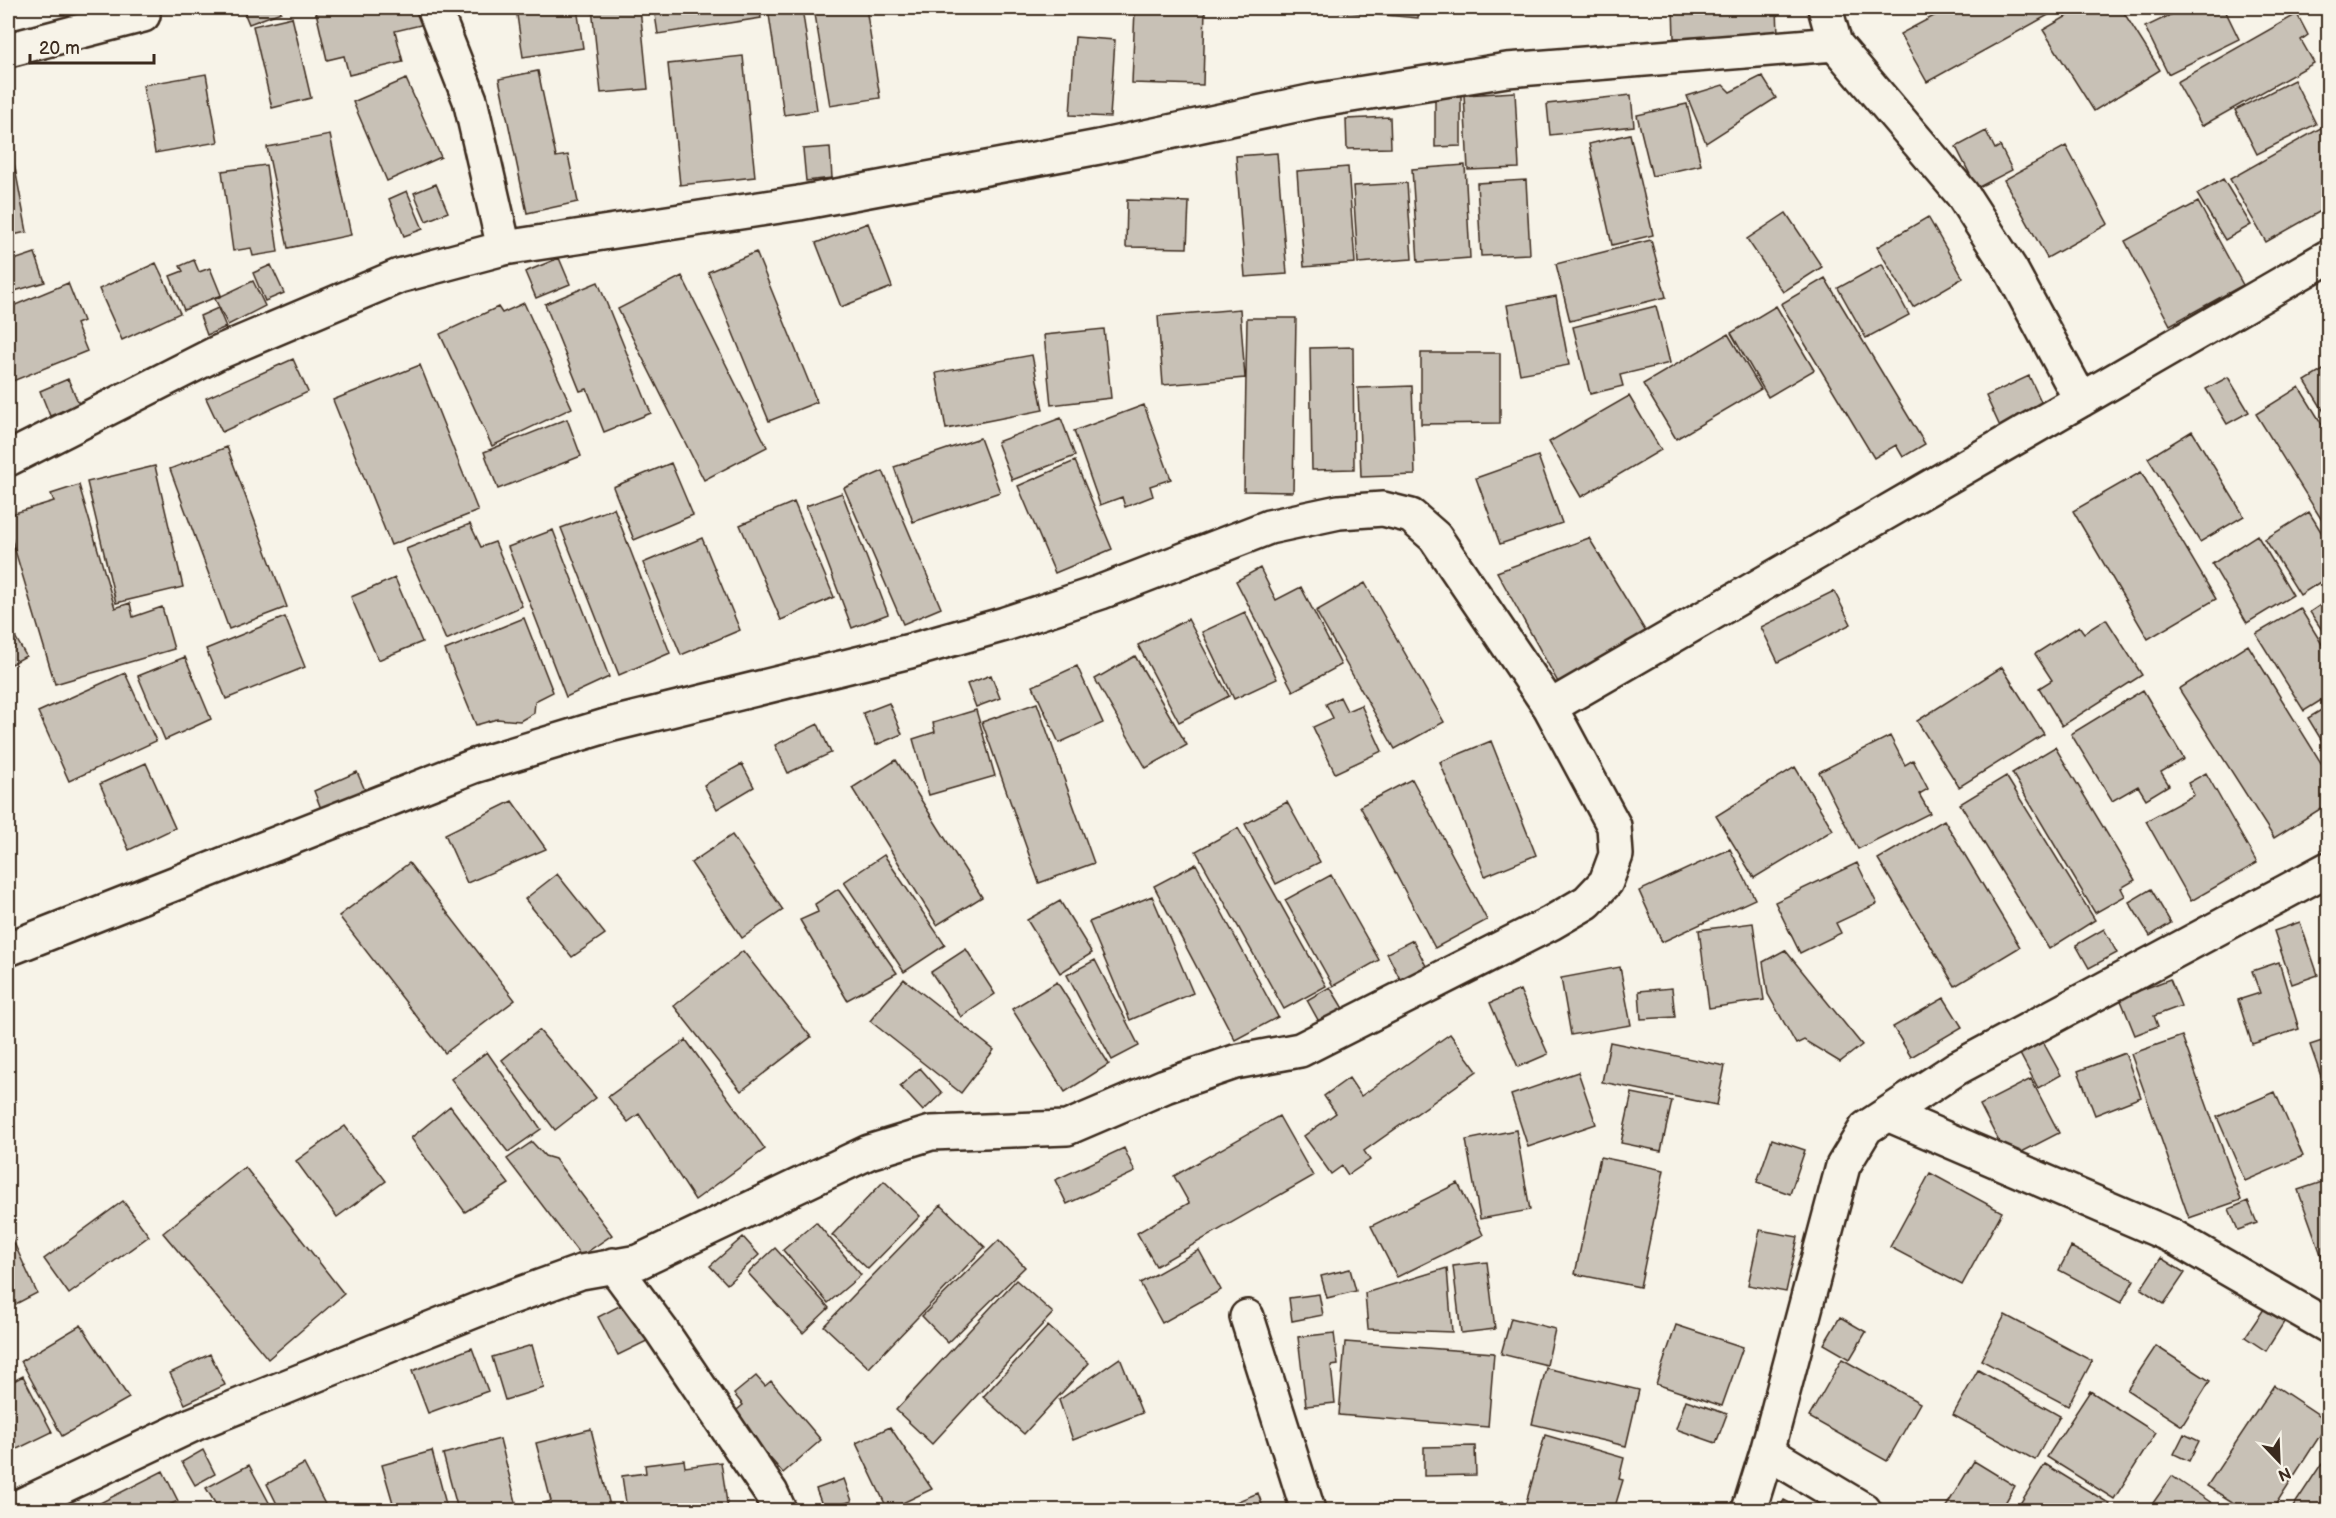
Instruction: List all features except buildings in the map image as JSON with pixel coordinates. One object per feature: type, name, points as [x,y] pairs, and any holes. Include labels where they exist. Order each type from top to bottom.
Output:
[{"type":"street","points":[[434,8],[470,100],[504,248]]},
{"type":"street","points":[[1825,8],[1835,44],[1962,194],[2011,270],[2081,400]]},
{"type":"street","points":[[8,50],[143,15]]},
{"type":"street","points":[[8,459],[239,344],[399,276],[504,248],[822,199],[1099,147],[1314,100],[1484,74],[1835,44]]},
{"type":"street","points":[[1550,707],[2328,257]]},
{"type":"street","points":[[8,949],[474,766],[609,725],[910,651],[1005,624],[1101,592],[1269,527],[1339,512],[1383,509],[1411,516],[1435,537],[1550,707],[1614,826],[1616,855],[1606,882],[1587,902],[1560,918],[1300,1050],[1235,1062],[1165,1086],[1067,1128],[931,1133],[869,1152],[638,1262],[581,1272],[479,1309],[205,1420],[12,1510]]},
{"type":"street","points":[[1749,1510],[1767,1452],[1843,1166],[1866,1128],[1890,1115],[1957,1068],[2328,869]]},
{"type":"street","points":[[1890,1115],[2170,1235],[2328,1326]]},
{"type":"street","points":[[613,1265],[661,1330],[771,1493],[779,1510]]},
{"type":"street","points":[[1247,1317],[1308,1510]]},
{"type":"street","points":[[1767,1452],[1864,1510]]}]
